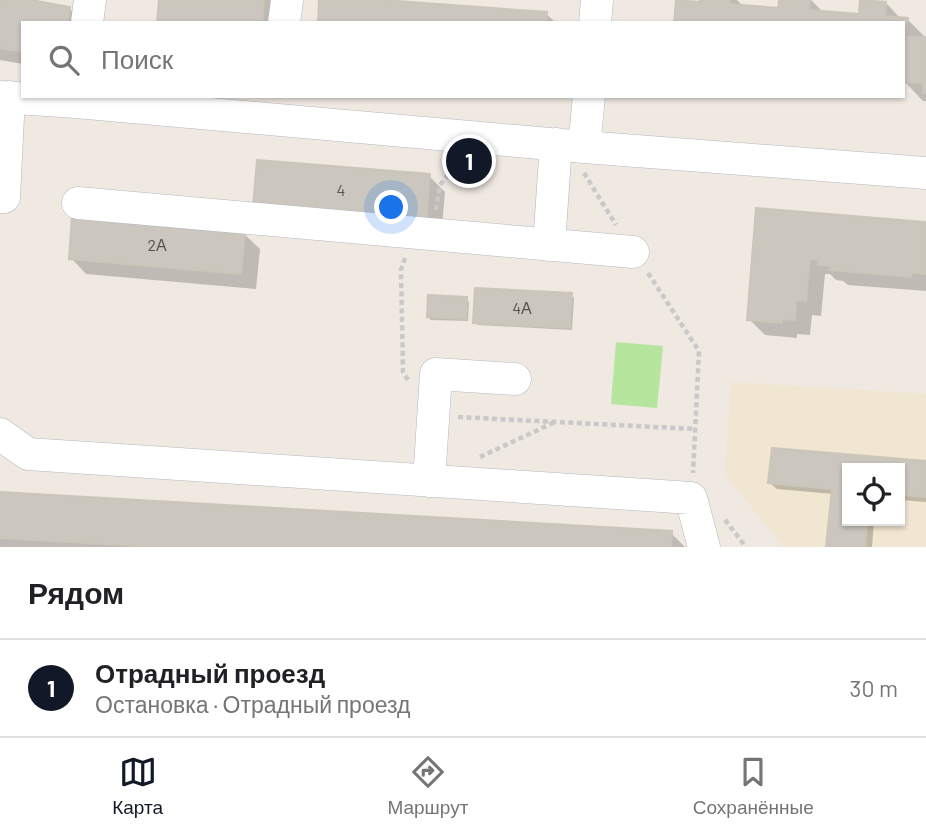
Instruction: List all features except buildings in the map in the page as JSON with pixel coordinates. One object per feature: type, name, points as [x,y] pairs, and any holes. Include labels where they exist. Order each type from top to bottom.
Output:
[{"type":"street","points":[[87,21],[90,0]]},
{"type":"street","points":[[284,21],[286,0]]},
{"type":"street","points":[[595,21],[597,0]]},
{"type":"street","points":[[0,197],[5,197],[5,97]]},
{"type":"street","points":[[40,98],[276,108],[574,154],[926,173]]},
{"type":"street","points":[[549,245],[588,98]]},
{"type":"street","points":[[78,203],[633,252]]},
{"type":"street","points":[[429,481],[436,374],[515,379]]},
{"type":"street","points":[[0,434],[28,454],[691,498],[704,547]]},
{"type":"path","points":[[574,154],[633,252],[699,351],[691,498]]},
{"type":"path","points":[[410,383],[403,372],[401,270],[422,234],[440,185],[459,160]]},
{"type":"path","points":[[433,416],[695,429]]},
{"type":"path","points":[[479,457],[555,422]]},
{"type":"shaded area","points":[[731,382],[926,394],[926,547],[784,547],[725,475]]},
{"type":"green space","points":[[616,342],[663,346],[657,408],[611,404]]},
{"type":"place","name":"Отрадный проезд","points":[[469,161]]}]
